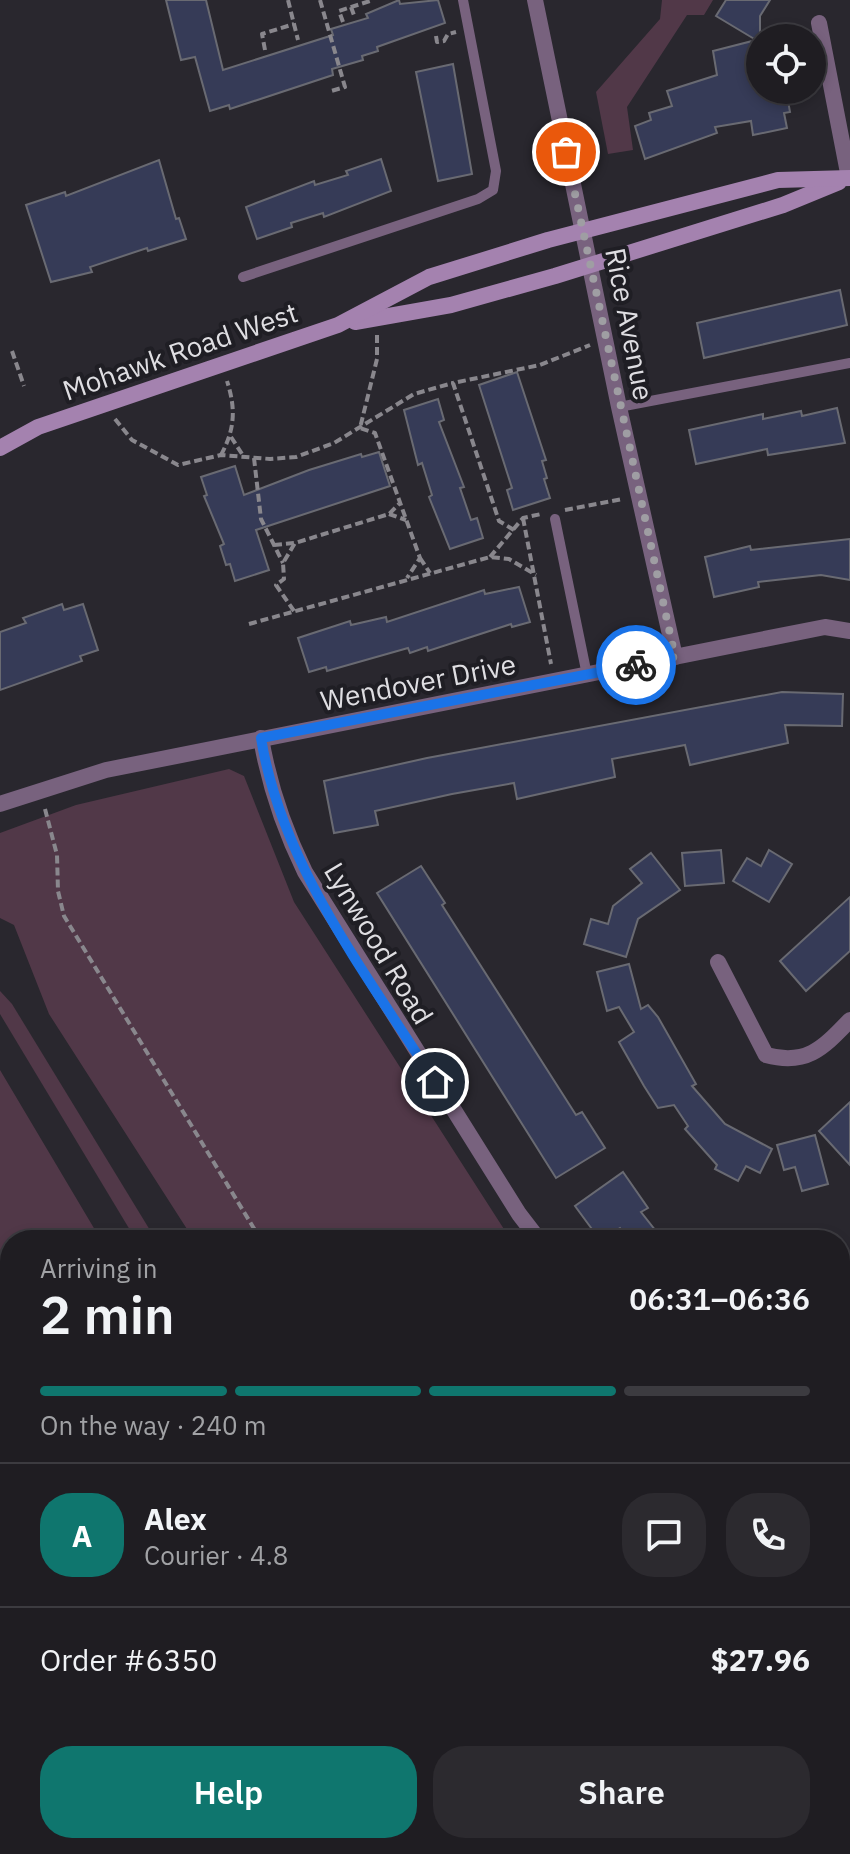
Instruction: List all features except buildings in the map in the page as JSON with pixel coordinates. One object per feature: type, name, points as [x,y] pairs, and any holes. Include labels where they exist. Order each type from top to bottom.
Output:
[{"type":"main road","name":"Mohawk Road West","points":[[338,325],[429,277],[585,228],[778,180],[849,178]]},
{"type":"main road","name":"Mohawk Road West","points":[[0,433],[38,427],[338,325],[451,305],[592,263],[783,205],[849,178]]},
{"type":"main road","name":"Mohawk Road West","points":[[0,448],[38,427]]},
{"type":"street","name":"Rice Avenue","points":[[535,0],[585,228],[619,407],[675,657]]},
{"type":"street","points":[[819,23],[849,178]]},
{"type":"street","name":"Wendover Drive","points":[[0,804],[106,770],[261,738],[825,627],[850,631]]},
{"type":"street","name":"Lynwood Road","points":[[261,738],[267,773],[283,822],[305,872],[531,1230]]},
{"type":"street","points":[[718,962],[766,1055],[785,1060],[821,1050],[850,1020]]},
{"type":"lane","points":[[243,277],[478,199],[493,190],[496,171],[463,0]]},
{"type":"lane","points":[[619,407],[850,363]]},
{"type":"lane","points":[[555,519],[587,675]]},
{"type":"path","points":[[288,0],[298,40]]},
{"type":"path","points":[[320,0],[345,87],[331,91]]},
{"type":"path","points":[[343,22],[339,11],[374,0],[376,8]]},
{"type":"path","points":[[351,7],[355,18]]},
{"type":"path","points":[[265,50],[262,34],[294,24]]},
{"type":"path","points":[[436,36],[437,42],[444,41],[448,34],[469,29]]},
{"type":"path","points":[[360,428],[377,359],[376,318]]},
{"type":"path","points":[[104,405],[132,440],[178,465],[221,455],[296,457],[334,443],[414,394],[540,365],[606,340]]},
{"type":"path","points":[[12,351],[24,386]]},
{"type":"path","points":[[221,455],[231,437],[235,406],[222,365]]},
{"type":"path","points":[[453,383],[499,521],[514,530]]},
{"type":"path","points":[[360,428],[375,433],[420,558],[430,574]]},
{"type":"path","points":[[231,437],[244,457]]},
{"type":"path","points":[[254,458],[261,519],[283,563],[284,579],[276,585],[294,611]]},
{"type":"path","points":[[274,545],[295,543],[389,514],[400,503]]},
{"type":"path","points":[[389,514],[406,520]]},
{"type":"path","points":[[523,518],[554,682]]},
{"type":"path","points":[[283,563],[295,543]]},
{"type":"path","points":[[249,624],[490,557],[509,559],[536,575]]},
{"type":"path","points":[[405,581],[420,558]]},
{"type":"path","points":[[39,791],[57,855],[58,891],[64,916],[255,1230]]},
{"type":"shaded area","points":[[662,0],[713,0],[704,15],[687,15],[627,107],[633,150],[608,154],[596,92],[660,19]]},
{"type":"shaded area","points":[[229,769],[244,776],[294,902],[505,1230],[188,1230],[49,1014],[14,925],[0,918],[0,833],[76,805]]},
{"type":"shaded area","points":[[0,991],[12,1004],[150,1230],[130,1230],[0,1014]]},
{"type":"shaded area","points":[[0,1070],[95,1230],[0,1230]]},
{"type":"way so far","points":[[566,152],[585,228],[619,407],[675,657],[636,665]]},
{"type":"route","points":[[435,1082],[305,872],[287,834],[267,773],[261,738],[636,665]]}]
